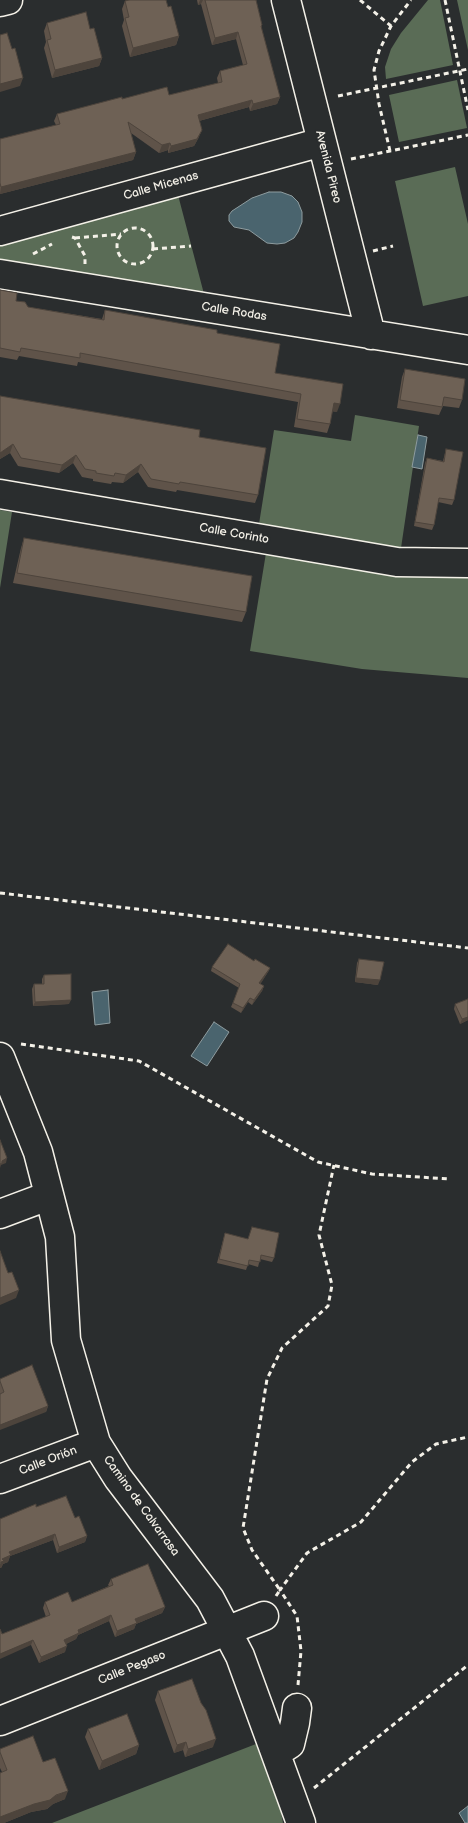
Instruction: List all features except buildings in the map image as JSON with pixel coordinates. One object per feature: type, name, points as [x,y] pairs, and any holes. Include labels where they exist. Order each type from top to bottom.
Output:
[{"type":"street","points":[[0,2],[8,0]]},
{"type":"street","name":"Avenida Pireo","points":[[286,0],[371,335]]},
{"type":"street","name":"Calle Micenas","points":[[0,231],[325,153]]},
{"type":"street","name":"Calle Rodas","points":[[0,274],[468,350]]},
{"type":"street","name":"Calle Corinto","points":[[0,494],[397,562],[468,563]]},
{"type":"street","name":"Camino de Calvarrasa","points":[[8,1051],[38,1152],[60,1237],[66,1340],[96,1443],[118,1478],[210,1598],[240,1656],[298,1813]]},
{"type":"street","points":[[0,1214],[48,1196]]},
{"type":"street","name":"Calle Orión","points":[[0,1479],[96,1443]]},
{"type":"street","name":"Calle Pegaso","points":[[0,1722],[264,1616]]},
{"type":"street","points":[[276,1753],[290,1744],[296,1723],[297,1708]]},
{"type":"path","points":[[360,0],[391,26]]},
{"type":"path","points":[[390,151],[374,70],[378,51],[391,26],[411,0]]},
{"type":"path","points":[[445,0],[468,110]]},
{"type":"path","points":[[338,96],[468,69]]},
{"type":"path","points":[[325,153],[390,151],[468,135]]},
{"type":"path","points":[[67,234],[75,238],[121,234],[131,228],[142,230],[151,238],[153,250],[147,260],[135,264],[124,261],[117,246],[121,234]]},
{"type":"path","points":[[75,238],[85,256],[84,270]]},
{"type":"path","points":[[153,250],[191,246]]},
{"type":"path","points":[[370,252],[393,246]]},
{"type":"path","points":[[0,893],[468,948]]},
{"type":"path","points":[[8,1051],[139,1061],[318,1162],[372,1174],[450,1179]]},
{"type":"path","points":[[297,1708],[301,1650],[297,1616],[252,1550],[243,1528],[267,1379],[282,1348],[328,1306],[332,1285],[319,1235],[334,1165]]},
{"type":"path","points":[[264,1616],[307,1553],[362,1522],[412,1462],[436,1444],[468,1437]]},
{"type":"path","points":[[298,1813],[468,1665]]},
{"type":"green space","points":[[428,0],[440,0],[453,65],[386,79],[385,67],[391,49],[401,33]]},
{"type":"green space","points":[[457,0],[468,0],[468,50]]},
{"type":"green space","points":[[457,80],[467,128],[399,142],[389,95]]},
{"type":"green space","points":[[455,167],[468,224],[468,296],[423,306],[395,181]]},
{"type":"green space","points":[[178,195],[204,294],[0,261],[0,244]]},
{"type":"green space","points":[[355,415],[419,426],[401,548],[259,524],[274,430],[351,441]]},
{"type":"green space","points":[[0,510],[12,512],[0,588]]},
{"type":"green space","points":[[266,553],[468,575],[468,678],[362,669],[250,651]]},
{"type":"green space","points":[[256,1744],[281,1812],[283,1823],[52,1823]]},
{"type":"water","points":[[269,192],[281,192],[292,196],[298,202],[302,212],[302,222],[298,232],[294,238],[285,243],[267,243],[249,230],[234,227],[229,221],[229,215],[232,211],[252,198]]},
{"type":"water","points":[[418,435],[427,437],[422,469],[412,467]]},
{"type":"water","points":[[108,990],[110,1023],[95,1025],[92,992]]},
{"type":"water","points":[[214,1022],[229,1032],[207,1066],[191,1056]]},
{"type":"water","points":[[468,1806],[468,1823],[465,1823],[459,1813]]}]
